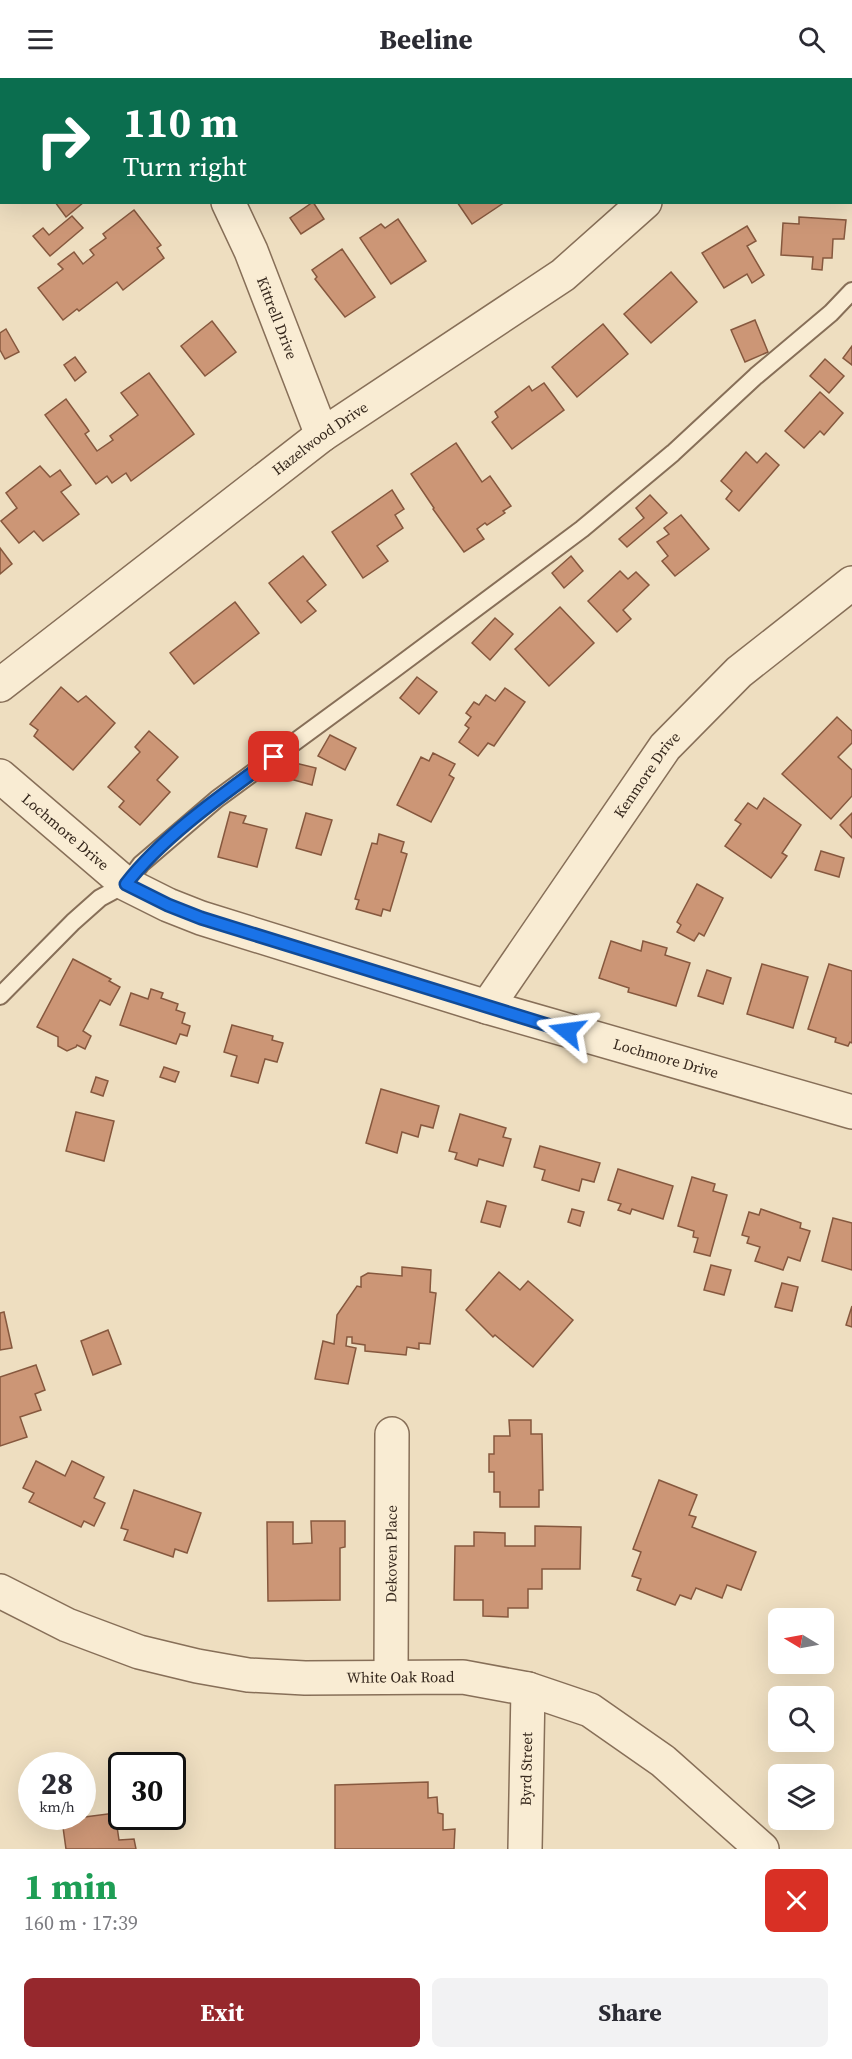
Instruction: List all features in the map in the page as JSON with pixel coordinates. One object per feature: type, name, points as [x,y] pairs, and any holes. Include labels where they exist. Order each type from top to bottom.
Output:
[{"type":"street","name":"Kittrell Drive","points":[[229,204],[251,250],[322,435]]},
{"type":"street","name":"Hazelwood Drive","points":[[0,685],[322,435],[563,275],[643,204]]},
{"type":"street","name":"Kenmore Drive","points":[[487,1008],[664,747],[739,672],[852,583]]},
{"type":"street","name":"Lochmore Drive","points":[[0,776],[126,884],[168,905],[201,918],[487,1008],[852,1112]]},
{"type":"street","name":"Dekoven Place","points":[[390,1676],[392,1434]]},
{"type":"street","name":"White Oak Road","points":[[0,1591],[67,1625],[139,1652],[196,1666],[248,1675],[306,1678],[463,1677],[528,1689],[590,1710],[663,1761],[762,1849]]},
{"type":"street","name":"Byrd Street","points":[[525,1849],[528,1689]]},
{"type":"lane","points":[[0,996],[73,922],[100,898],[126,884],[141,864],[217,799],[582,529],[673,453],[756,376],[831,313],[852,291]]},
{"type":"building","points":[[56,204],[82,204],[66,217]]},
{"type":"building","points":[[310,204],[314,204],[324,219],[301,234],[290,218]]},
{"type":"building","points":[[458,204],[502,204],[472,224]]},
{"type":"building","points":[[134,210],[161,245],[157,248],[164,258],[123,290],[117,282],[79,311],[77,309],[63,320],[38,288],[63,269],[58,264],[74,252],[83,264],[94,255],[90,250],[106,238],[103,234]]},
{"type":"building","points":[[72,216],[83,228],[50,256],[33,236],[43,228],[49,235]]},
{"type":"building","points":[[799,217],[846,220],[844,239],[833,239],[832,258],[823,258],[822,270],[812,269],[813,257],[781,255],[783,223],[799,224]]},
{"type":"building","points":[[398,219],[426,261],[391,284],[360,238],[381,224],[385,228]]},
{"type":"building","points":[[747,226],[756,241],[747,246],[764,275],[752,283],[747,274],[724,288],[702,253]]},
{"type":"building","points":[[342,249],[375,297],[345,317],[315,279],[317,277],[312,270]]},
{"type":"building","points":[[671,272],[697,302],[651,343],[624,314]]},
{"type":"building","points":[[755,320],[768,352],[745,362],[731,330]]},
{"type":"building","points":[[212,321],[236,352],[205,376],[181,346]]},
{"type":"building","points":[[603,324],[628,354],[577,397],[552,367]]},
{"type":"building","points":[[6,329],[19,352],[5,359],[0,350],[0,333]]},
{"type":"building","points":[[852,346],[852,365],[843,358]]},
{"type":"building","points":[[75,357],[86,372],[75,381],[64,365]]},
{"type":"building","points":[[825,359],[844,376],[829,393],[810,376]]},
{"type":"building","points":[[149,373],[194,434],[131,481],[126,473],[112,483],[107,476],[96,484],[45,415],[66,399],[89,431],[85,434],[97,451],[113,440],[110,436],[138,415],[121,393]]},
{"type":"building","points":[[544,383],[564,410],[512,449],[492,422],[498,417],[495,412],[529,386],[532,391]]},
{"type":"building","points":[[820,392],[843,413],[824,435],[820,431],[804,448],[785,431]]},
{"type":"building","points":[[456,443],[482,482],[490,476],[511,506],[503,511],[505,513],[477,529],[484,539],[464,552],[411,474]]},
{"type":"building","points":[[746,452],[757,463],[766,453],[779,465],[739,511],[726,499],[732,491],[721,481]]},
{"type":"building","points":[[40,466],[50,477],[60,470],[71,485],[61,492],[79,514],[43,541],[34,531],[19,543],[1,521],[17,508],[6,493]]},
{"type":"building","points":[[392,490],[404,509],[395,515],[403,528],[377,546],[388,561],[363,578],[332,532]]},
{"type":"building","points":[[650,495],[667,513],[627,547],[619,539],[644,518],[636,508]]},
{"type":"building","points":[[681,515],[709,549],[675,576],[662,561],[668,556],[657,542],[669,534],[664,528]]},
{"type":"building","points":[[0,548],[12,564],[0,574]]},
{"type":"building","points":[[303,556],[326,585],[307,601],[316,611],[301,623],[269,583]]},
{"type":"building","points":[[571,556],[583,571],[564,588],[552,573]]},
{"type":"building","points":[[620,571],[628,579],[636,572],[649,585],[623,610],[631,619],[617,632],[588,601]]},
{"type":"building","points":[[235,602],[259,633],[194,684],[170,653]]},
{"type":"building","points":[[560,607],[594,643],[549,686],[515,649]]},
{"type":"building","points":[[495,618],[513,634],[490,660],[472,643]]},
{"type":"building","points":[[417,677],[437,692],[419,714],[400,698]]},
{"type":"building","points":[[61,687],[78,702],[86,696],[115,723],[73,770],[34,736],[38,730],[30,724]]},
{"type":"building","points":[[505,688],[525,702],[494,746],[488,743],[478,756],[459,742],[469,728],[465,725],[471,717],[466,713],[474,702],[479,705],[486,695],[495,701]]},
{"type":"building","points":[[837,717],[852,731],[852,743],[838,757],[852,770],[852,796],[831,819],[782,774]]},
{"type":"building","points":[[149,731],[178,757],[157,780],[170,792],[140,825],[119,807],[124,801],[108,787],[140,752],[135,747]]},
{"type":"building","points":[[330,735],[356,748],[345,770],[318,756]]},
{"type":"building","points":[[433,753],[455,764],[449,775],[454,778],[431,822],[397,805],[421,757],[429,761]]},
{"type":"building","points":[[287,761],[316,768],[312,785],[283,777]]},
{"type":"building","points":[[764,798],[801,825],[782,853],[787,856],[771,878],[725,846],[741,824],[735,820],[748,803],[757,809]]},
{"type":"building","points":[[230,812],[246,816],[243,823],[267,829],[257,867],[218,857]]},
{"type":"building","points":[[306,813],[332,820],[321,855],[296,848]]},
{"type":"building","points":[[852,813],[852,838],[840,825]]},
{"type":"building","points":[[379,834],[404,842],[401,852],[407,854],[390,911],[383,909],[381,916],[356,909],[359,900],[355,899],[372,843],[377,844]]},
{"type":"building","points":[[821,851],[844,858],[839,877],[815,870]]},
{"type":"building","points":[[697,884],[723,898],[704,936],[699,933],[694,941],[677,932],[681,925],[677,922]]},
{"type":"building","points":[[611,941],[641,951],[643,941],[667,948],[665,955],[690,963],[676,1006],[628,992],[629,988],[599,978]]},
{"type":"building","points":[[73,959],[111,979],[109,981],[120,987],[110,1005],[100,1000],[83,1031],[91,1036],[85,1049],[77,1045],[67,1051],[58,1046],[58,1037],[37,1027]]},
{"type":"building","points":[[762,964],[808,977],[793,1028],[747,1014]]},
{"type":"building","points":[[829,964],[852,971],[852,1043],[850,1042],[848,1046],[835,1042],[836,1038],[808,1029]]},
{"type":"building","points":[[707,970],[731,978],[723,1004],[698,996]]},
{"type":"building","points":[[151,989],[163,993],[161,998],[178,1004],[176,1010],[185,1013],[182,1023],[190,1026],[187,1036],[180,1034],[176,1044],[120,1025],[131,993],[148,999]]},
{"type":"building","points":[[232,1025],[273,1036],[272,1040],[283,1043],[277,1062],[265,1059],[258,1083],[231,1076],[237,1056],[224,1052]]},
{"type":"building","points":[[164,1067],[179,1072],[175,1082],[160,1077]]},
{"type":"building","points":[[96,1077],[108,1081],[103,1096],[91,1092]]},
{"type":"building","points":[[381,1089],[439,1106],[433,1128],[421,1125],[418,1137],[402,1132],[397,1153],[366,1143]]},
{"type":"building","points":[[76,1112],[114,1121],[104,1161],[66,1151]]},
{"type":"building","points":[[460,1114],[506,1128],[503,1137],[511,1139],[503,1166],[479,1159],[477,1166],[455,1159],[457,1153],[449,1151]]},
{"type":"building","points":[[540,1146],[600,1163],[594,1182],[582,1179],[579,1191],[542,1180],[545,1170],[534,1167]]},
{"type":"building","points":[[618,1169],[673,1186],[663,1219],[632,1209],[630,1214],[618,1210],[621,1204],[608,1200]]},
{"type":"building","points":[[692,1177],[715,1184],[713,1191],[727,1195],[710,1256],[694,1252],[698,1238],[693,1237],[694,1231],[678,1226]]},
{"type":"building","points":[[487,1201],[506,1206],[500,1227],[481,1222]]},
{"type":"building","points":[[572,1209],[584,1212],[580,1226],[568,1222]]},
{"type":"building","points":[[761,1209],[801,1223],[800,1228],[810,1231],[800,1261],[788,1257],[783,1270],[755,1261],[760,1247],[747,1243],[749,1237],[742,1235],[749,1212],[759,1215]]},
{"type":"building","points":[[833,1218],[852,1223],[852,1270],[822,1261]]},
{"type":"building","points":[[711,1265],[731,1270],[724,1295],[704,1290]]},
{"type":"building","points":[[402,1267],[431,1270],[430,1292],[436,1293],[430,1344],[419,1343],[419,1349],[407,1347],[406,1355],[365,1351],[365,1345],[352,1343],[352,1337],[347,1337],[346,1346],[356,1348],[348,1384],[315,1379],[323,1341],[334,1344],[337,1315],[357,1286],[361,1287],[361,1277],[368,1273],[402,1276]]},
{"type":"building","points":[[499,1272],[520,1290],[528,1281],[573,1320],[533,1367],[495,1335],[493,1337],[466,1310]]},
{"type":"building","points":[[782,1283],[798,1287],[792,1311],[775,1307]]},
{"type":"building","points":[[852,1306],[852,1327],[846,1325]]},
{"type":"building","points":[[4,1312],[12,1348],[0,1350],[0,1313]]},
{"type":"building","points":[[108,1330],[121,1364],[93,1375],[81,1341]]},
{"type":"building","points":[[36,1365],[45,1390],[35,1394],[41,1410],[20,1417],[27,1437],[0,1446],[0,1377]]},
{"type":"building","points":[[509,1420],[531,1420],[531,1434],[542,1434],[543,1490],[539,1490],[539,1507],[500,1507],[500,1492],[494,1492],[494,1472],[489,1472],[489,1454],[494,1454],[494,1436],[510,1436]]},
{"type":"building","points":[[36,1461],[65,1476],[72,1461],[104,1477],[94,1498],[105,1503],[94,1526],[84,1521],[81,1527],[29,1502],[34,1493],[23,1488]]},
{"type":"building","points":[[659,1480],[697,1495],[689,1515],[696,1517],[692,1527],[756,1552],[741,1590],[727,1585],[722,1598],[696,1588],[691,1599],[680,1595],[675,1605],[637,1590],[641,1579],[632,1576],[641,1552],[633,1549]]},
{"type":"building","points":[[134,1490],[201,1513],[187,1553],[175,1549],[173,1557],[124,1540],[128,1530],[121,1528]]},
{"type":"building","points":[[311,1521],[345,1521],[345,1547],[340,1548],[340,1600],[268,1601],[267,1522],[293,1522],[293,1544],[312,1543]]},
{"type":"building","points":[[535,1526],[581,1527],[580,1569],[542,1569],[542,1589],[528,1589],[528,1608],[508,1608],[508,1617],[483,1616],[483,1600],[454,1600],[455,1546],[474,1546],[474,1532],[505,1533],[505,1546],[535,1546]]},
{"type":"building","points":[[428,1782],[428,1798],[437,1797],[438,1813],[443,1814],[443,1830],[455,1829],[454,1849],[335,1849],[335,1785]]},
{"type":"building","points":[[108,1814],[108,1830],[118,1830],[119,1840],[134,1839],[136,1849],[66,1849],[63,1830],[96,1830],[96,1816]]},
{"type":"route","points":[[274,757],[217,799],[141,864],[126,884],[201,918],[567,1031]]}]
